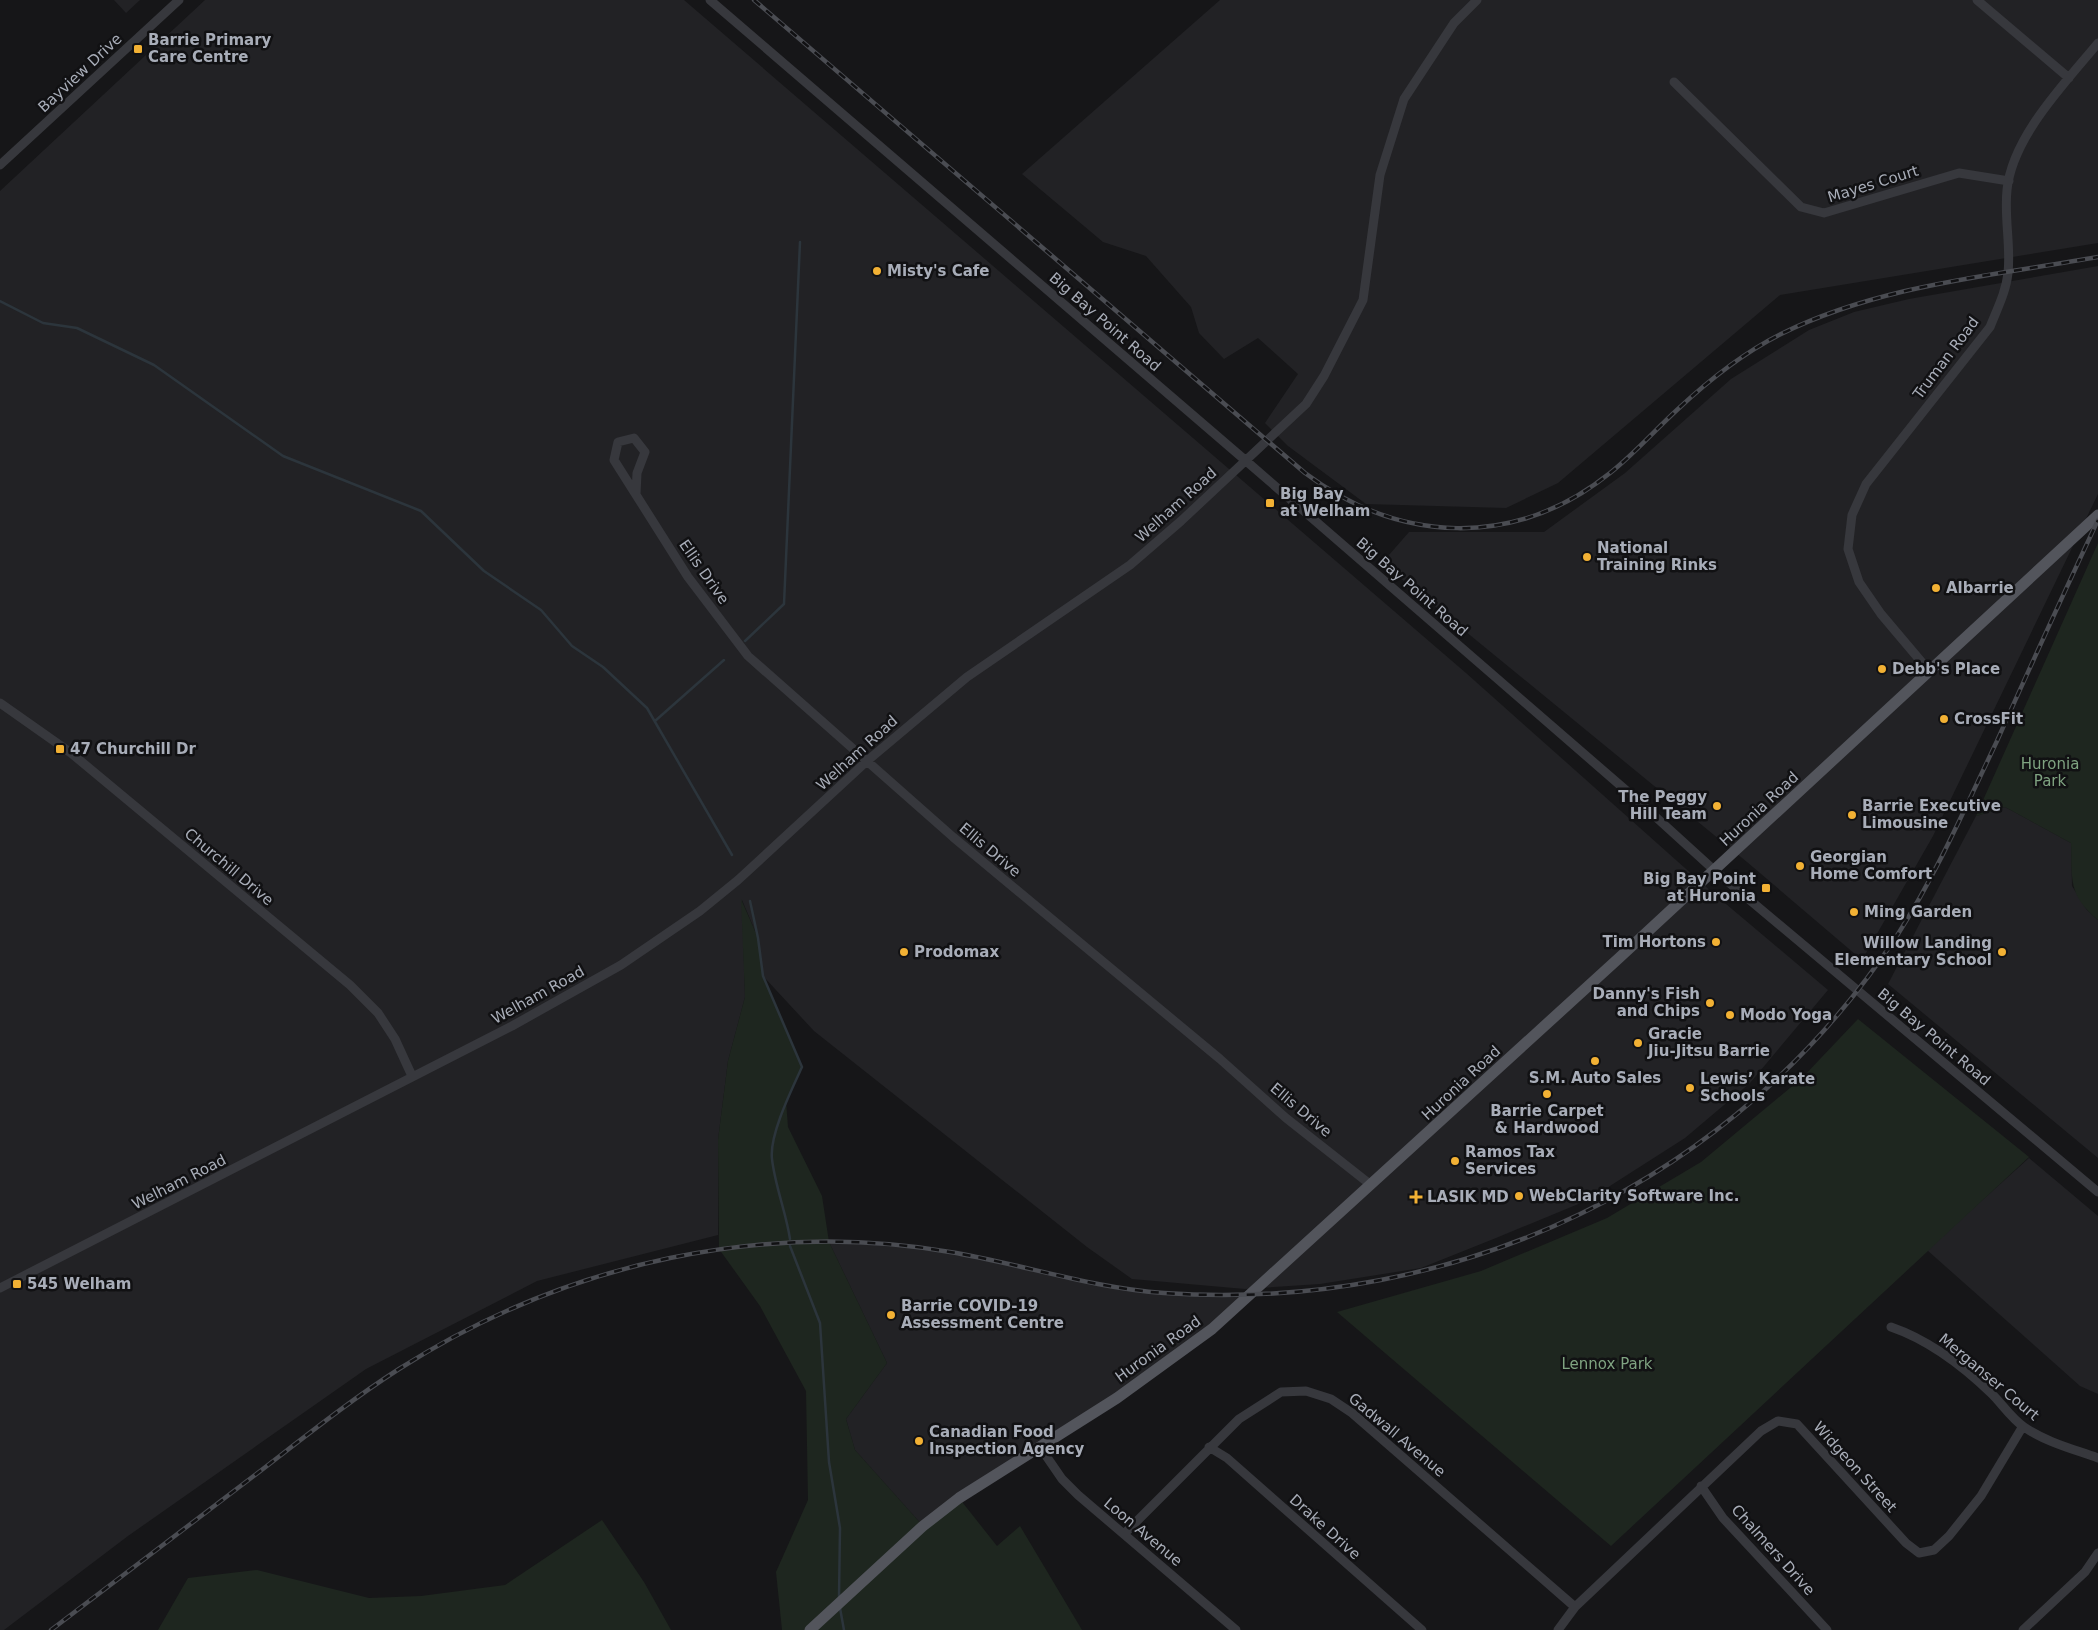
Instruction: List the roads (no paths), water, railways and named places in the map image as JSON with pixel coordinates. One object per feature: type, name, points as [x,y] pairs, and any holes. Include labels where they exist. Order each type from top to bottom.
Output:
[{"type":"main road","name":"Huronia Road","points":[[810,1630],[923,1526],[959,1498],[1117,1398],[1212,1329],[1930,672],[2098,515]]},
{"type":"street","name":"Bayview Drive","points":[[0,165],[179,0]]},
{"type":"street","name":"Big Bay Point Road","points":[[710,0],[1245,460],[1714,870],[2098,1192]]},
{"type":"street","name":"Welham Road","points":[[0,1288],[512,1026],[613,970],[694,916],[738,880],[867,761],[967,677],[1130,564],[1181,521],[1306,404],[1324,376],[1363,300],[1380,175],[1404,99],[1454,23],[1477,0]]},
{"type":"street","points":[[1977,0],[2069,78]]},
{"type":"street","name":"Truman Road","points":[[1930,672],[1881,614],[1859,582],[1848,549],[1852,515],[1866,484],[1990,327],[2003,298],[2008,273],[2007,189],[2015,155],[2034,125],[2069,78],[2098,44]]},
{"type":"street","name":"Mayes Court","points":[[1674,82],[1801,207],[1824,213],[1959,173],[2009,181]]},
{"type":"street","name":"Ellis Drive","points":[[636,494],[637,473],[645,452],[634,438],[618,442],[614,460],[688,577],[748,656],[953,837],[1220,1059],[1286,1118],[1371,1185]]},
{"type":"street","name":"Churchill Drive","points":[[0,703],[71,753],[350,985],[378,1013],[395,1039],[412,1076]]},
{"type":"street","name":"Merganser Court","points":[[1891,1327],[1915,1335],[1950,1358],[1990,1392],[2023,1426],[2054,1443],[2098,1458]]},
{"type":"street","name":"Gadwall Avenue","points":[[1124,1534],[1239,1419],[1281,1392],[1306,1391],[1331,1399],[1352,1413],[1575,1607]]},
{"type":"street","name":"Widgeon Street","points":[[1558,1630],[1575,1607],[1701,1486],[1762,1431],[1778,1421],[1797,1424],[1906,1543],[1919,1552],[1934,1550],[1949,1536],[1981,1496],[2023,1426]]},
{"type":"street","name":"Loon Avenue","points":[[1040,1447],[1062,1479],[1236,1630]]},
{"type":"street","name":"Drake Drive","points":[[1209,1447],[1227,1458],[1422,1630]]},
{"type":"street","name":"Chalmers Drive","points":[[1701,1486],[1723,1518],[1828,1630]]},
{"type":"street","points":[[2023,1630],[2085,1572],[2098,1553]]},
{"type":"waterway","points":[[745,641],[784,604],[800,242]]},
{"type":"waterway","points":[[0,301],[43,323],[77,328],[154,365],[283,456],[421,511],[484,571],[541,610],[572,646],[603,667],[647,708],[732,855]]},
{"type":"waterway","points":[[655,721],[724,660]]},
{"type":"waterway","points":[[750,901],[758,938],[763,976],[802,1067],[782,1112],[772,1149],[773,1169],[790,1239]]},
{"type":"waterway","points":[[790,1246],[820,1323],[829,1462],[840,1528],[839,1597]]},
{"type":"waterway","points":[[840,1608],[844,1630]]},
{"type":"railway","points":[[754,0],[1305,473],[1341,497],[1379,514],[1418,524],[1458,528],[1497,525],[1536,515],[1574,498],[1619,466],[1669,417],[1727,368],[1767,341],[1819,317],[1857,304],[1936,284],[2098,257]]},
{"type":"railway","points":[[51,1630],[326,1420],[399,1369],[463,1332],[530,1301],[599,1276],[634,1266],[670,1258],[740,1247],[810,1242],[845,1242],[915,1247],[950,1252],[1083,1281],[1137,1290],[1164,1293],[1273,1293],[1380,1280],[1482,1254],[1580,1214],[1672,1162],[1756,1098],[1832,1021],[1898,934],[1926,887],[1962,815],[2098,520]]},
{"type":"place","name":"Barrie Primary Care Centre","points":[[138,49]]},
{"type":"place","name":"Misty's Cafe","points":[[877,271]]},
{"type":"place","name":"Big Bay at Welham","points":[[1270,503]]},
{"type":"place","name":"National Training Rinks","points":[[1587,557]]},
{"type":"place","name":"Albarrie","points":[[1936,588]]},
{"type":"place","name":"Debb's Place","points":[[1882,669]]},
{"type":"place","name":"CrossFit","points":[[1944,719]]},
{"type":"place","name":"47 Churchill Dr","points":[[60,749]]},
{"type":"place","name":"The Peggy Hill Team","points":[[1717,806]]},
{"type":"place","name":"Barrie Executive Limousine","points":[[1852,815]]},
{"type":"place","name":"Georgian Home Comfort","points":[[1800,866]]},
{"type":"place","name":"Big Bay Point at Huronia","points":[[1766,888]]},
{"type":"place","name":"Ming Garden","points":[[1854,912]]},
{"type":"place","name":"Tim Hortons","points":[[1716,942]]},
{"type":"place","name":"Prodomax","points":[[904,952]]},
{"type":"place","name":"Willow Landing Elementary School","points":[[2002,952]]},
{"type":"place","name":"Danny's Fish and Chips","points":[[1710,1003]]},
{"type":"place","name":"Modo Yoga","points":[[1730,1015]]},
{"type":"place","name":"Gracie Jiu-Jitsu Barrie","points":[[1638,1043]]},
{"type":"place","name":"S.M. Auto Sales","points":[[1595,1061]]},
{"type":"place","name":"Lewis’ Karate Schools","points":[[1690,1088]]},
{"type":"place","name":"Barrie Carpet & Hardwood","points":[[1547,1094]]},
{"type":"place","name":"Ramos Tax Services","points":[[1455,1161]]},
{"type":"place","name":"WebClarity Software Inc.","points":[[1519,1196]]},
{"type":"place","name":"LASIK MD","points":[[1416,1197]]},
{"type":"place","name":"545 Welham","points":[[17,1284]]},
{"type":"place","name":"Barrie COVID-19 Assessment Centre","points":[[891,1315]]},
{"type":"place","name":"Canadian Food Inspection Agency","points":[[919,1441]]},
{"type":"park label","name":"Huronia Park","points":[[2050,772]]},
{"type":"park label","name":"Lennox Park","points":[[1607,1364]]}]
